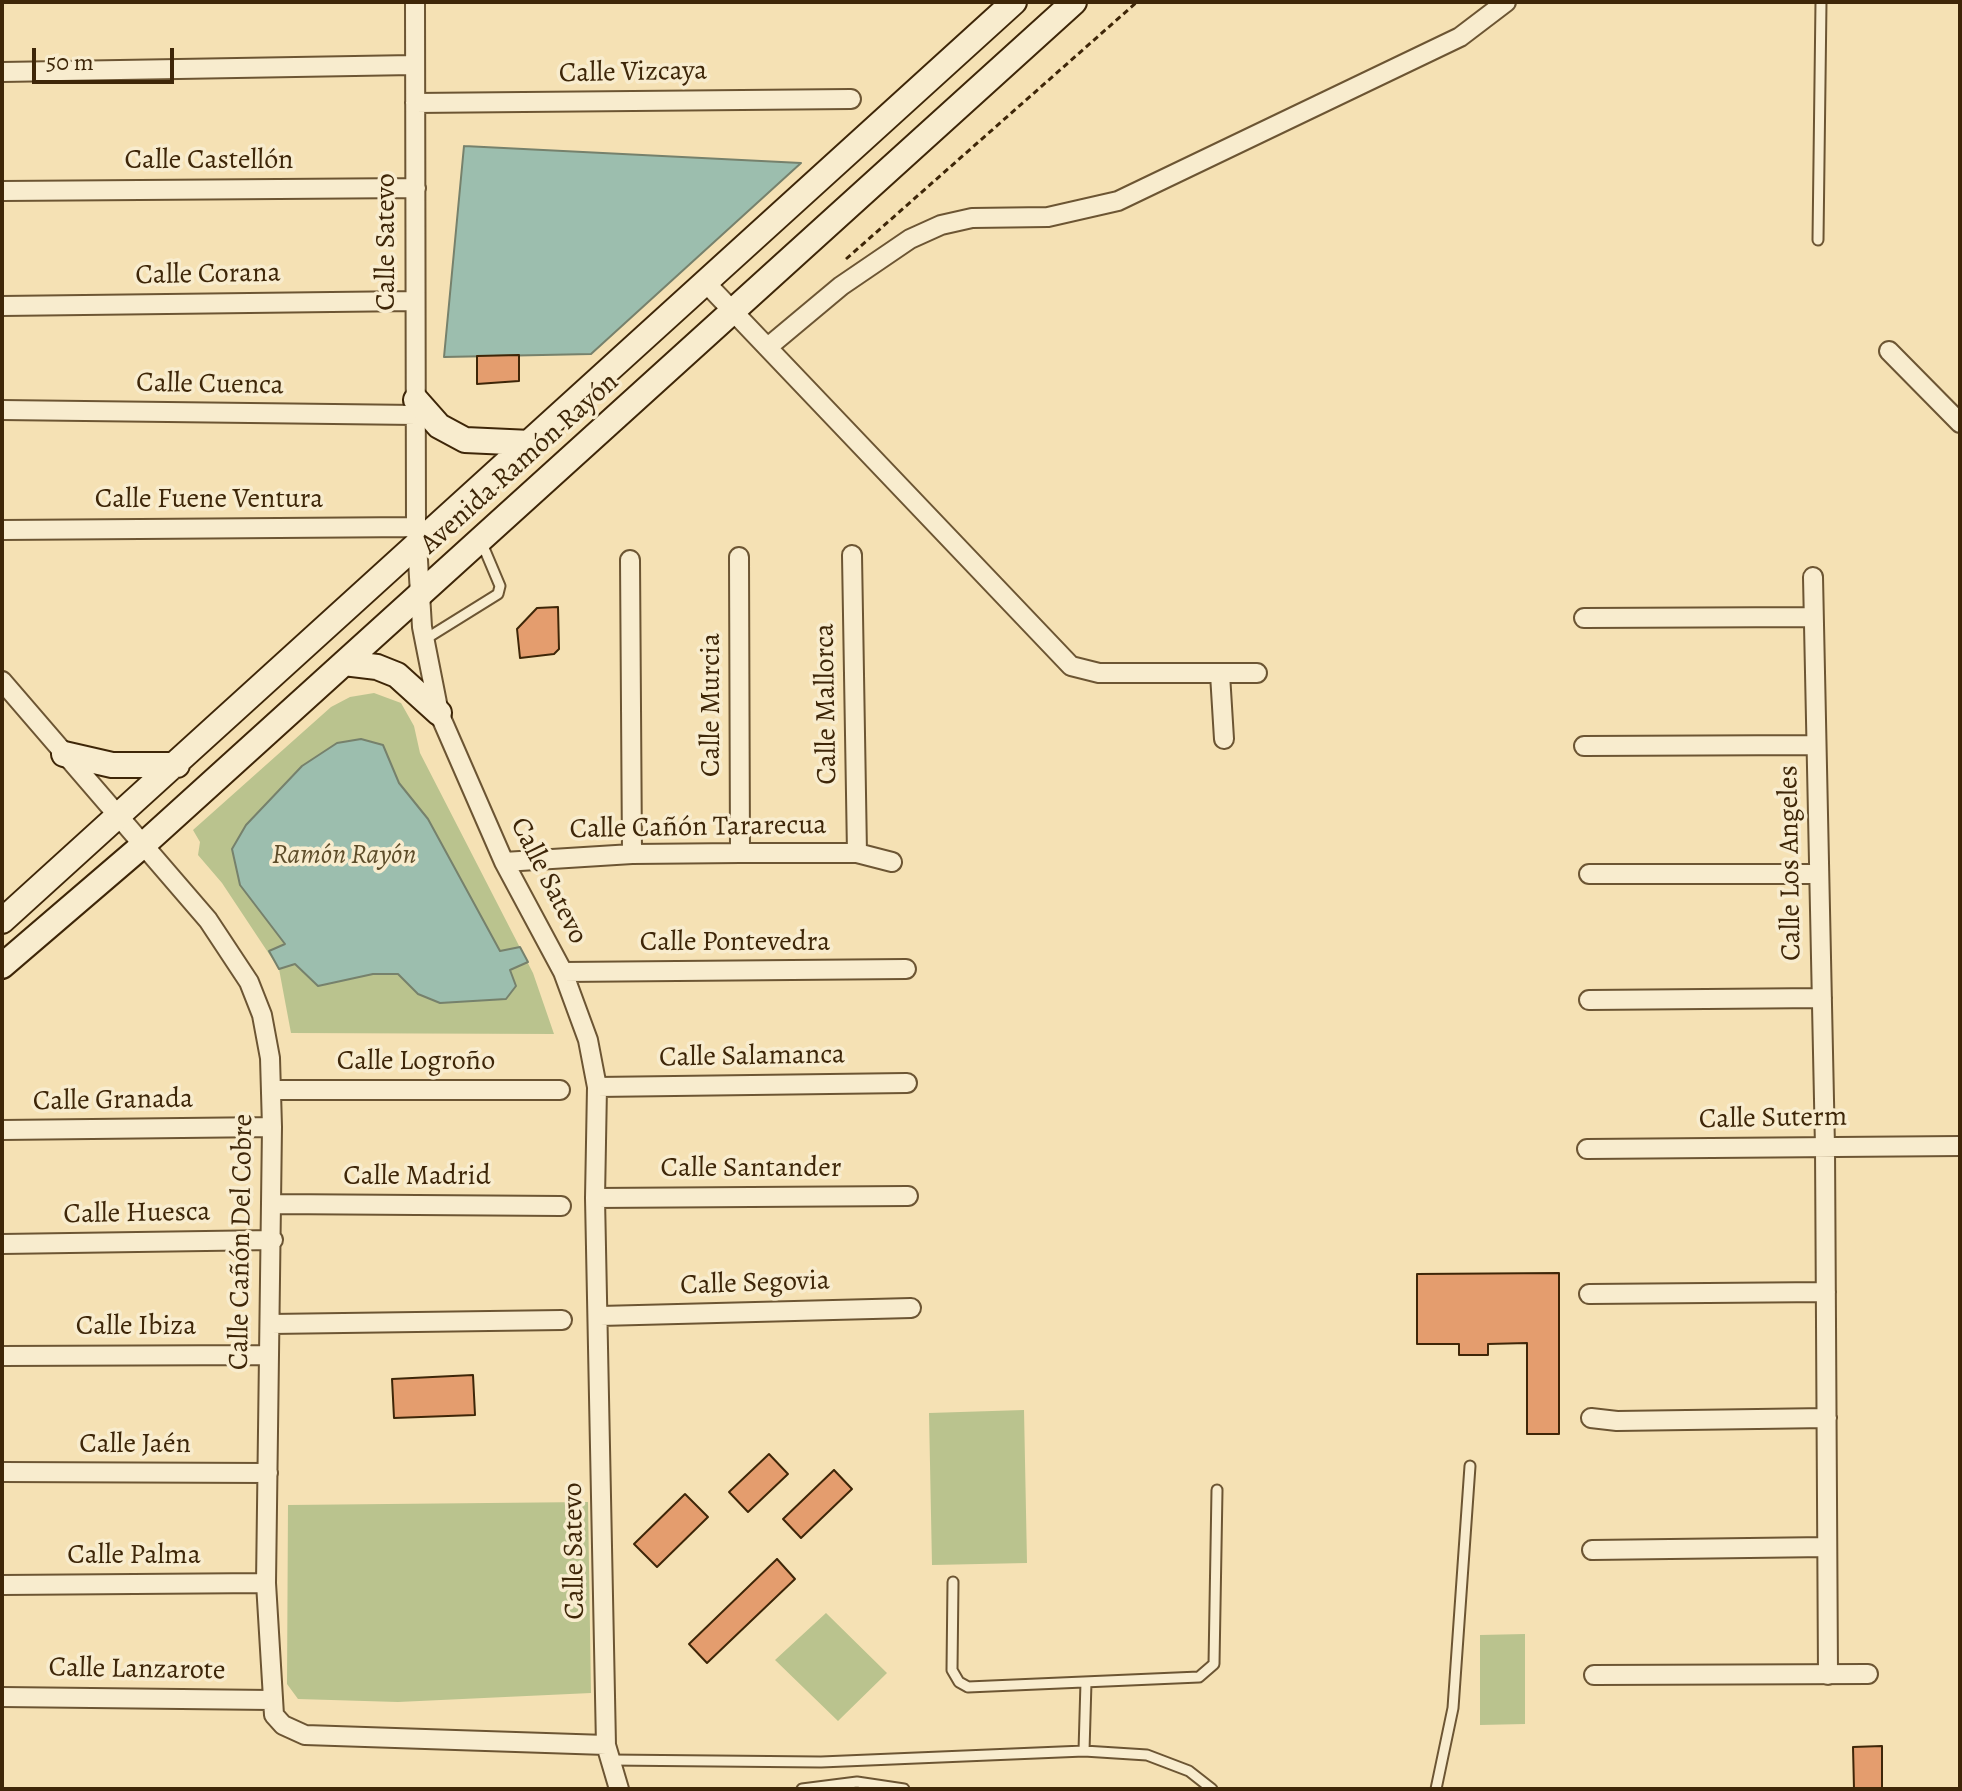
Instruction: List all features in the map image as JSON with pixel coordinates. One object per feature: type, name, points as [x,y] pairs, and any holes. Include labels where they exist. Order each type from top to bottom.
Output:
[{"type":"main road","name":"Avenida Ramón Rayón","points":[[2,921],[177,765],[417,536],[531,443],[1014,2]]},
{"type":"main road","name":"Avenida Ramón Rayón","points":[[2,966],[142,846],[1074,2]]},
{"type":"main road","points":[[416,408],[439,426],[465,440],[531,443]]},
{"type":"main road","points":[[344,663],[377,667],[397,675],[439,713]]},
{"type":"main road","points":[[64,754],[112,765],[177,765]]},
{"type":"street","name":"Calle Satevo","points":[[415,2],[417,536],[424,640],[439,713],[504,862],[563,972],[588,1040],[597,1087],[595,1198],[608,1753],[619,1789]]},
{"type":"street","points":[[768,347],[841,286],[910,239],[941,225],[972,218],[1048,217],[1086,211],[1118,201],[1460,37],[1506,2]]},
{"type":"street","points":[[2,72],[413,65]]},
{"type":"street","name":"Calle Vizcaya","points":[[415,103],[851,99]]},
{"type":"street","name":"Calle Castellón","points":[[2,191],[416,188]]},
{"type":"street","points":[[706,283],[1071,666],[1099,673],[1257,673]]},
{"type":"street","name":"Calle Corana","points":[[2,306],[414,301]]},
{"type":"street","points":[[1889,351],[1960,423]]},
{"type":"street","name":"Calle Cuenca","points":[[2,410],[416,408]]},
{"type":"street","name":"Calle Fuene Ventura","points":[[2,530],[417,536]]},
{"type":"street","name":"Calle Mallorca","points":[[852,555],[857,853]]},
{"type":"street","name":"Calle Murcia","points":[[739,557],[740,853]]},
{"type":"street","points":[[630,560],[632,854]]},
{"type":"street","name":"Calle Los Angeles","points":[[1813,577],[1825,1147],[1828,1675]]},
{"type":"street","points":[[1584,618],[1813,617]]},
{"type":"street","points":[[1220,674],[1224,739]]},
{"type":"street","name":"Calle Cañón Del Cobre","points":[[2,681],[208,920],[249,982],[268,1041],[273,1240],[266,1583],[272,1707]]},
{"type":"street","points":[[1584,746],[1816,745]]},
{"type":"street","name":"Calle Cañón Tararecua","points":[[504,862],[632,854],[857,853],[892,862]]},
{"type":"street","points":[[1589,874],[1819,874]]},
{"type":"street","name":"Calle Pontevedra","points":[[563,972],[906,969]]},
{"type":"street","points":[[1589,1000],[1822,998]]},
{"type":"street","name":"Calle Salamanca","points":[[597,1087],[907,1083]]},
{"type":"street","name":"Calle Logroño","points":[[271,1090],[560,1090]]},
{"type":"street","name":"Calle Granada","points":[[2,1130],[272,1127]]},
{"type":"street","name":"Calle Suterm","points":[[1587,1149],[1960,1146]]},
{"type":"street","name":"Calle Santander","points":[[595,1198],[908,1196]]},
{"type":"street","name":"Calle Madrid","points":[[273,1204],[561,1206]]},
{"type":"street","name":"Calle Huesca","points":[[2,1244],[273,1240]]},
{"type":"street","points":[[1589,1294],[1826,1292]]},
{"type":"street","name":"Calle Segovia","points":[[600,1316],[911,1308]]},
{"type":"street","points":[[271,1324],[562,1320]]},
{"type":"street","name":"Calle Ibiza","points":[[2,1356],[269,1355]]},
{"type":"street","points":[[1591,1418],[1617,1421],[1827,1418]]},
{"type":"street","name":"Calle Jaén","points":[[2,1472],[268,1473]]},
{"type":"street","points":[[1592,1550],[1827,1547]]},
{"type":"street","name":"Calle Palma","points":[[2,1585],[266,1583]]},
{"type":"street","points":[[1594,1675],[1868,1674]]},
{"type":"street","name":"Calle Lanzarote","points":[[2,1697],[272,1707]]},
{"type":"street","points":[[272,1707],[283,1725],[305,1735],[608,1753]]},
{"type":"lane","points":[[1818,240],[1821,2]]},
{"type":"lane","points":[[424,640],[498,594],[500,586],[481,540]]},
{"type":"lane","points":[[1436,1789],[1453,1708],[1470,1466]]},
{"type":"lane","points":[[953,1582],[952,1670],[959,1682],[968,1687],[1199,1677],[1214,1664],[1217,1490]]},
{"type":"lane","points":[[1084,1751],[1086,1682]]},
{"type":"lane","points":[[608,1753],[821,1762],[1084,1751],[1147,1755],[1189,1771],[1212,1789]]},
{"type":"lane","points":[[802,1789],[857,1782],[904,1789]]},
{"type":"path","points":[[838,269],[865,238],[1137,2]]},
{"type":"green space","name":"Ramón Rayón","points":[[374,693],[401,703],[414,726],[420,753],[533,973],[554,1034],[291,1033],[279,969],[222,883],[198,855],[200,842],[193,830],[331,707],[350,697]]},
{"type":"green space","points":[[1024,1410],[1027,1563],[932,1565],[929,1413]]},
{"type":"green space","points":[[588,1502],[591,1693],[398,1702],[298,1699],[287,1684],[288,1505]]},
{"type":"green space","points":[[826,1613],[887,1673],[838,1721],[775,1660]]},
{"type":"green space","points":[[1525,1634],[1525,1724],[1480,1725],[1480,1635]]},
{"type":"shaded area","points":[[464,146],[801,163],[591,354],[444,357]]},
{"type":"shaded area","name":"Ramón Rayón","points":[[361,739],[383,745],[399,783],[428,819],[500,951],[520,947],[528,962],[510,970],[516,986],[506,999],[440,1003],[418,994],[398,974],[373,974],[318,986],[295,964],[279,969],[269,951],[285,944],[240,885],[232,849],[246,825],[302,766],[337,743]]},
{"type":"building","points":[[519,355],[519,381],[477,384],[477,356]]},
{"type":"building","points":[[558,607],[559,649],[554,654],[520,658],[517,629],[537,608]]},
{"type":"building","points":[[1559,1273],[1559,1434],[1527,1434],[1527,1343],[1488,1344],[1488,1355],[1459,1355],[1459,1344],[1417,1344],[1417,1274]]},
{"type":"building","points":[[473,1375],[475,1415],[394,1418],[392,1379]]},
{"type":"building","points":[[769,1454],[788,1474],[748,1512],[729,1492]]},
{"type":"building","points":[[834,1470],[852,1489],[801,1538],[783,1519]]},
{"type":"building","points":[[685,1494],[708,1517],[657,1567],[634,1544]]},
{"type":"building","points":[[777,1559],[795,1579],[707,1663],[689,1644]]},
{"type":"building","points":[[1882,1746],[1882,1789],[1854,1789],[1853,1747]]}]
